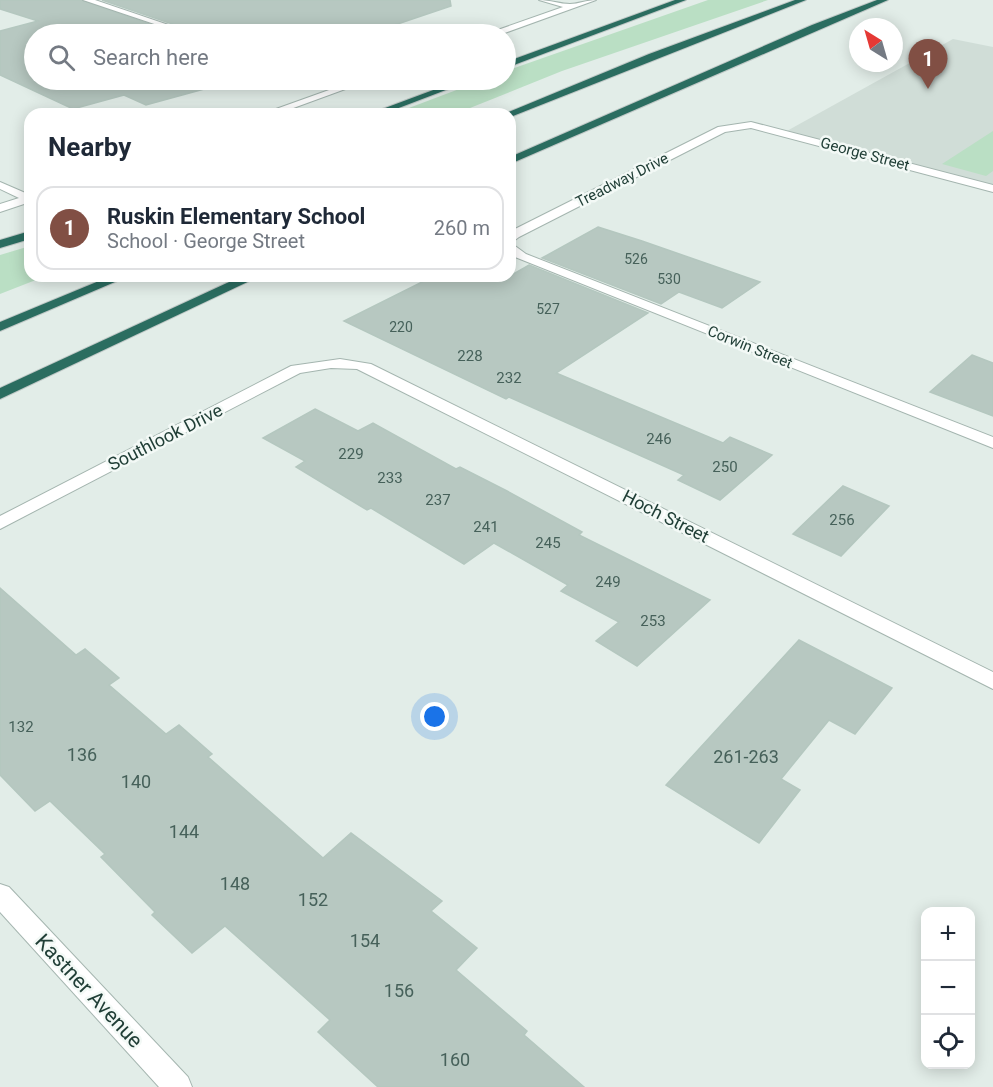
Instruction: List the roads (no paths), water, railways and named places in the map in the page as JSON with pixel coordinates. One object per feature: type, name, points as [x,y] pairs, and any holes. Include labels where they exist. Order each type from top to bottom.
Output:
[{"type":"highway","points":[[516,61],[682,0]]},
{"type":"highway","points":[[516,111],[652,56],[802,0]]},
{"type":"highway","points":[[516,158],[805,31],[884,0]]},
{"type":"highway","points":[[390,108],[440,90]]},
{"type":"highway","points":[[0,244],[24,237]]},
{"type":"highway","points":[[0,327],[108,282]]},
{"type":"highway","points":[[0,394],[240,282]]},
{"type":"street","points":[[87,0],[160,24]]},
{"type":"street","points":[[543,0],[572,7]]},
{"type":"street","points":[[516,27],[592,0]]},
{"type":"street","points":[[284,108],[334,90]]},
{"type":"street","name":"George Street","points":[[736,126],[768,128],[993,189]]},
{"type":"street","name":"Treadway Drive","points":[[516,233],[722,129],[736,126]]},
{"type":"street","points":[[0,185],[24,196]]},
{"type":"street","points":[[0,208],[24,200]]},
{"type":"street","name":"Corwin Street","points":[[516,253],[993,443]]},
{"type":"street","name":"Southlook Drive","points":[[0,523],[296,369],[334,362]]},
{"type":"street","name":"Hoch Street","points":[[334,362],[366,366],[993,681]]},
{"type":"street","name":"Kastner Avenue","points":[[0,895],[178,1087]]},
{"type":"place","name":"Ruskin Elementary School","points":[[928,89]]}]
